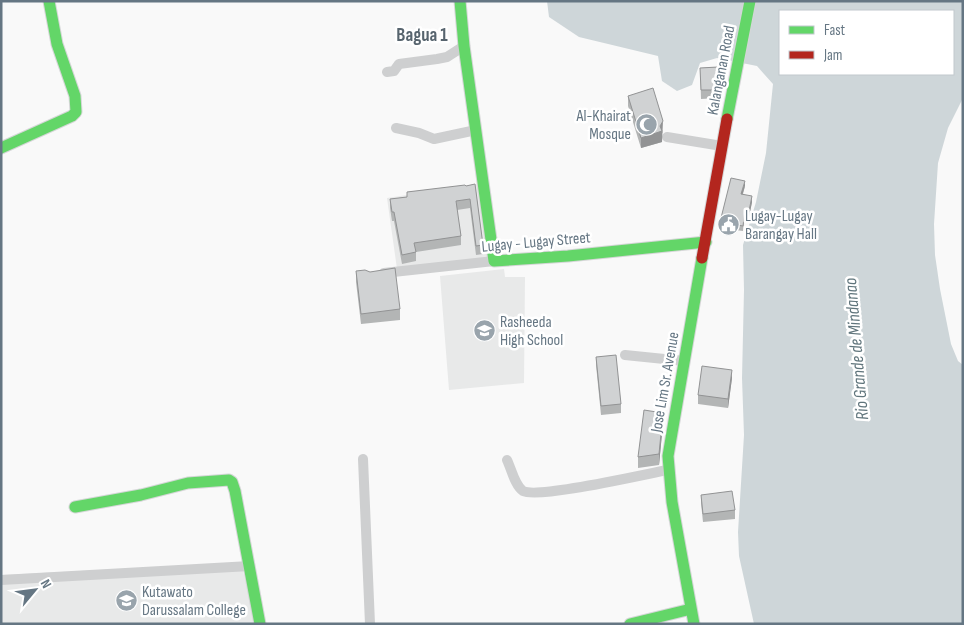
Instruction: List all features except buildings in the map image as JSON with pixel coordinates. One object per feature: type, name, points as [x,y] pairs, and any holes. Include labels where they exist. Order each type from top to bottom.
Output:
[{"type":"street","points":[[1,148],[72,116],[76,112],[76,104],[58,44],[49,1]]},
{"type":"street","points":[[460,1],[464,46],[494,261]]},
{"type":"street","name":"Kalanganan Road","points":[[722,146],[750,1]]},
{"type":"street","points":[[387,72],[394,71],[400,64],[447,56],[464,46]]},
{"type":"street","points":[[396,128],[419,133],[434,139],[476,130]]},
{"type":"street","points":[[667,137],[722,146]]},
{"type":"street","name":"Jose Lim Sr. Avenue","points":[[694,624],[668,470],[670,438],[722,146]]},
{"type":"street","name":"Lugay - Lugay Street","points":[[369,276],[418,268],[568,256],[706,242]]},
{"type":"street","points":[[625,355],[684,361]]},
{"type":"street","points":[[363,459],[370,624]]},
{"type":"street","points":[[508,460],[518,485],[522,490],[528,492],[561,491],[668,470]]},
{"type":"street","points":[[74,508],[188,484],[229,480],[232,482],[235,491],[260,624]]},
{"type":"street","points":[[1,580],[250,566]]},
{"type":"street","points":[[630,624],[691,609]]},
{"type":"shaded area","points":[[486,183],[498,257],[397,269],[387,198]]},
{"type":"shaded area","name":"Rasheeda High School","points":[[504,269],[505,277],[525,277],[524,383],[449,390],[440,276]]},
{"type":"shaded area","name":"Kutawato Darussalam College","points":[[241,563],[256,624],[1,624],[1,575]]},
{"type":"water","name":"Rio Grande de Mindanao","points":[[547,1],[963,1],[963,98],[948,128],[938,163],[934,224],[935,255],[951,344],[958,361],[963,365],[963,624],[754,624],[739,556],[738,532],[744,435],[742,378],[743,245],[756,202],[766,153],[773,84],[757,66],[717,58],[700,63],[692,85],[677,91],[662,81],[658,56],[579,37],[549,17]]},
{"type":"traffic: fast","points":[[1,148],[72,116],[76,112],[75,96],[57,44],[49,1]]},
{"type":"traffic: fast","points":[[460,1],[464,46],[494,261],[568,256],[706,242]]},
{"type":"traffic: fast","points":[[727,119],[750,1]]},
{"type":"traffic: fast","points":[[694,624],[672,502],[668,456],[702,258]]},
{"type":"traffic: fast","points":[[75,507],[141,495],[188,483],[229,480],[232,482],[235,491],[260,624]]},
{"type":"traffic: fast","points":[[630,624],[691,609]]},
{"type":"traffic: jam","points":[[702,258],[727,119]]},
{"type":"place","name":"Al-Khairat Mosque","points":[[647,124]]},
{"type":"place","name":"Lugay-Lugay Barangay Hall","points":[[729,224]]},
{"type":"place","name":"Rasheeda High School","points":[[484,330]]},
{"type":"place","name":"Kutawato Darussalam College","points":[[126,600]]},
{"type":"district","name":"Bagua 1","points":[[422,34]]}]
